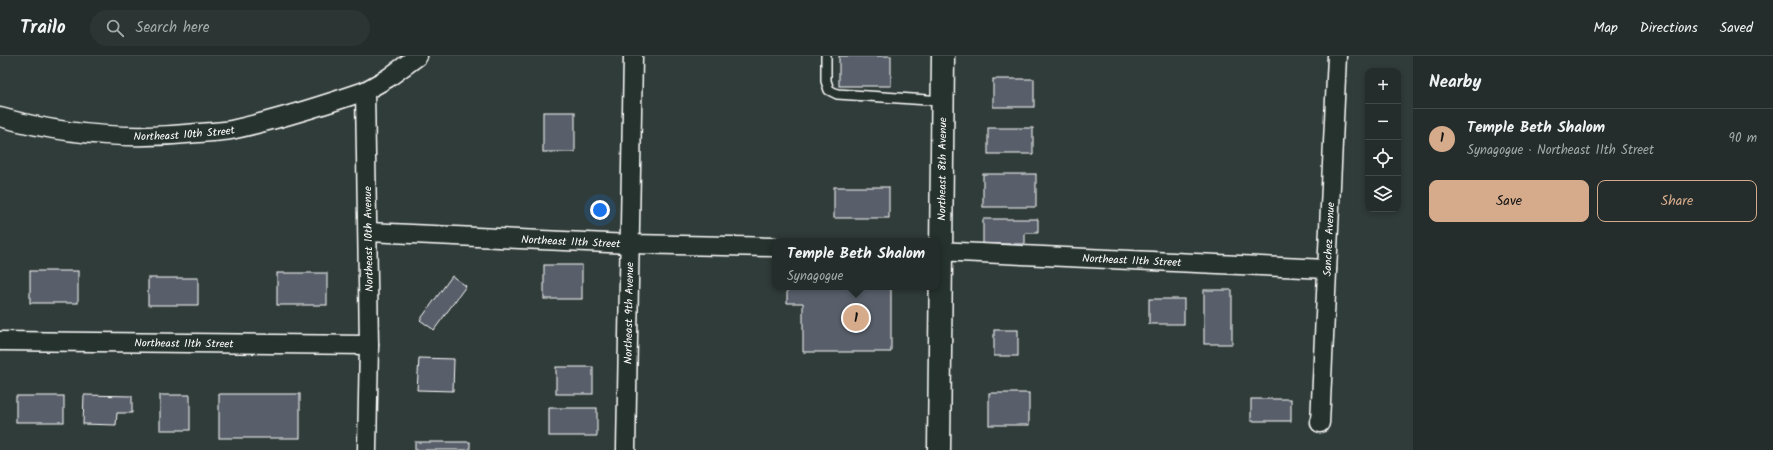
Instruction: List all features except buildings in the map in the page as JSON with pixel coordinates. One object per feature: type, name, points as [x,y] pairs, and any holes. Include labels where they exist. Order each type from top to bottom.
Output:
[{"type":"main road","name":"Northeast 8th Avenue","points":[[940,251],[944,56]]},
{"type":"main road","name":"Northeast 8th Avenue","points":[[939,450],[940,290]]},
{"type":"street","points":[[365,91],[388,78],[418,56]]},
{"type":"street","name":"Northeast 9th Avenue","points":[[626,450],[633,56]]},
{"type":"street","name":"Sanchez Avenue","points":[[1320,423],[1337,56]]},
{"type":"street","name":"Northeast 10th Street","points":[[0,117],[33,126],[101,135],[174,136],[230,130],[299,113],[365,91]]},
{"type":"street","name":"Northeast 10th Avenue","points":[[365,91],[369,345],[367,450]]},
{"type":"street","name":"Northeast 11th Street","points":[[368,232],[630,244],[772,247]]},
{"type":"street","name":"Northeast 11th Street","points":[[940,251],[1327,269]]},
{"type":"street","name":"Northeast 11th Street","points":[[0,341],[369,345]]},
{"type":"lane","points":[[826,56],[826,82],[829,90],[837,94],[943,101]]},
{"type":"place","name":"Temple Beth Shalom","points":[[856,318]]}]
